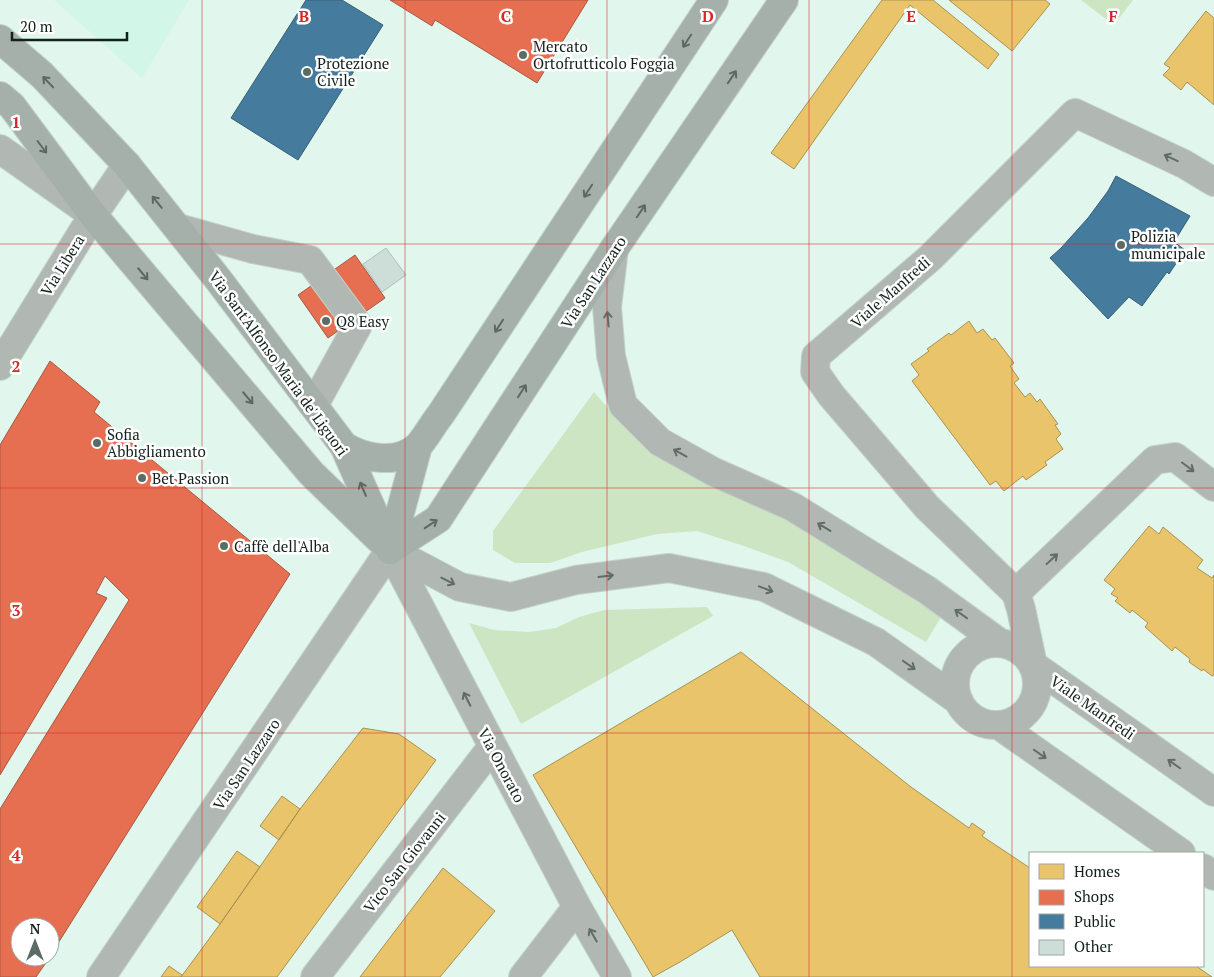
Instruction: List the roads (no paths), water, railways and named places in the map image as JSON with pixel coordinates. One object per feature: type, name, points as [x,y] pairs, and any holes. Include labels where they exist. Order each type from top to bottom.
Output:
[{"type":"main road","name":"Via San Lazzaro","points":[[390,550],[418,446],[714,0]]},
{"type":"main road","name":"Via San Lazzaro","points":[[390,550],[438,519],[614,250],[784,0]]},
{"type":"main road","name":"Via Sant'Alfonso Maria de' Liguori","points":[[0,39],[42,75],[127,165],[178,228],[314,405],[344,446],[390,550]]},
{"type":"main road","points":[[0,96],[12,106],[93,215],[311,473],[390,550]]},
{"type":"main road","name":"Via San Lazzaro","points":[[344,446],[362,456],[382,458],[401,456],[418,446]]},
{"type":"street","name":"Viale Manfredi","points":[[1016,592],[927,507],[831,395],[815,372],[816,356],[930,258],[1075,113],[1184,164],[1214,182]]},
{"type":"street","points":[[0,149],[93,215]]},
{"type":"street","name":"Via Libera","points":[[0,366],[93,215],[127,165]]},
{"type":"street","points":[[178,228],[253,249],[310,260],[358,325],[314,405]]},
{"type":"street","points":[[614,250],[607,307],[611,356],[623,405],[660,442],[714,472],[793,507],[927,590],[1000,643]]},
{"type":"street","points":[[1033,665],[1025,654],[1013,646],[1000,643],[987,644],[974,650],[964,659],[957,671],[955,684],[959,701],[964,710],[974,719],[986,724],[1000,726],[1013,722],[1024,715],[1033,704],[1037,691],[1037,678],[1016,592],[1155,460],[1175,458],[1214,487]]},
{"type":"street","points":[[390,550],[460,587],[510,597],[576,580],[669,568],[764,587],[876,642],[959,701]]},
{"type":"street","name":"Via Onorato","points":[[390,550],[577,907],[617,977]]},
{"type":"street","name":"Via San Lazzaro","points":[[102,977],[390,550]]},
{"type":"street","name":"Viale Manfredi","points":[[1033,665],[1214,792]]},
{"type":"street","points":[[1000,726],[1180,852]]},
{"type":"street","name":"Vico San Giovanni","points":[[315,977],[492,747]]},
{"type":"street","points":[[523,977],[577,907]]},
{"type":"place","name":"Mercato Ortofrutticolo Foggia","points":[[523,55]]},
{"type":"place","name":"Protezione Civile","points":[[307,72]]},
{"type":"place","name":"Polizia municipale","points":[[1121,245]]},
{"type":"place","name":"Q8 Easy","points":[[326,321]]},
{"type":"place","name":"Sofia Abbigliamento","points":[[97,443]]},
{"type":"place","name":"Bet Passion","points":[[142,478]]},
{"type":"place","name":"Caffè dell'Alba","points":[[224,546]]}]
